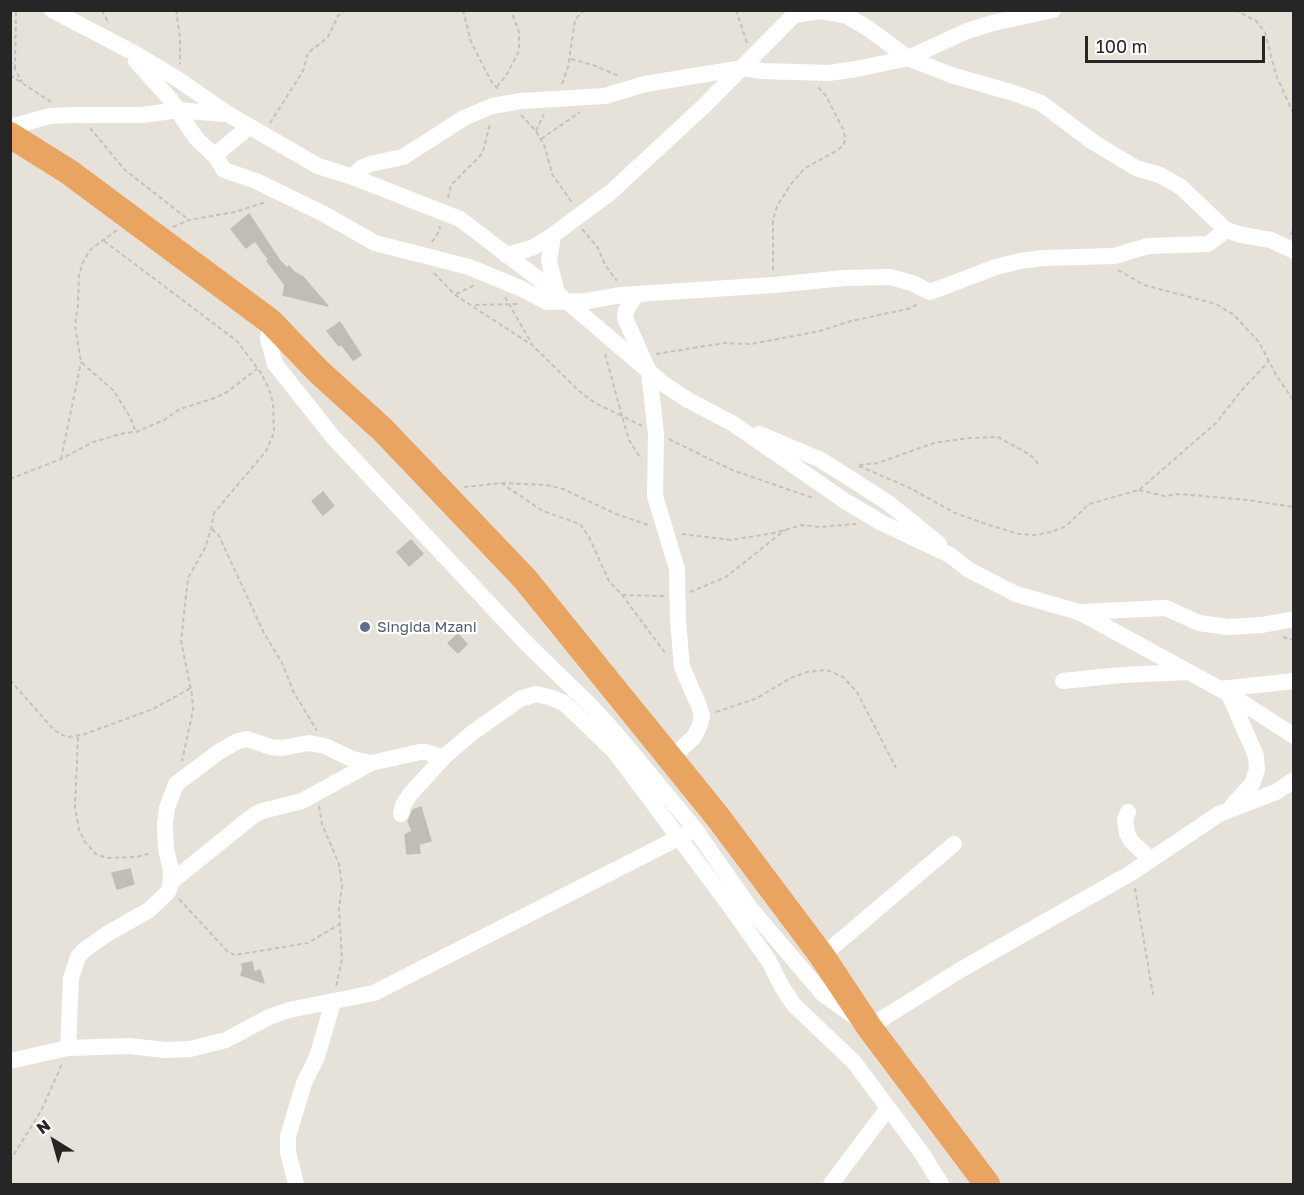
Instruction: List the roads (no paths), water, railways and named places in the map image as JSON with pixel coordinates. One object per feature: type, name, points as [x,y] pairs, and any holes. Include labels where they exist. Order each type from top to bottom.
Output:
[{"type":"highway","points":[[10,135],[69,172],[272,322],[319,372],[382,430],[525,579],[717,816],[822,956],[869,1027],[987,1185]]},
{"type":"street","points":[[52,10],[179,80],[228,114],[318,166],[353,177],[460,219],[556,299],[598,328],[688,400],[732,423],[821,460],[894,507],[969,570],[1016,594],[1079,612],[1224,691],[1293,736]]},
{"type":"street","points":[[506,255],[532,248],[611,192],[705,106],[797,13],[820,10],[847,16],[908,58],[951,75],[1041,103],[1093,142],[1136,168],[1160,175],[1181,187],[1226,230],[1271,240],[1293,238]]},
{"type":"street","points":[[353,177],[370,164],[403,158],[464,118],[492,106],[512,102],[605,96],[645,84],[748,62],[762,71],[843,71],[908,58],[967,31],[1053,10]]},
{"type":"street","points":[[128,51],[178,110],[201,144],[228,172],[256,182],[324,214],[375,243],[406,253],[422,254],[469,267],[520,288],[556,299],[587,301],[629,295],[844,278],[890,277],[912,283],[930,292],[1020,261],[1114,256],[1148,246],[1208,244],[1226,230]]},
{"type":"street","points":[[10,127],[50,116],[142,115],[178,110],[228,114]]},
{"type":"street","points":[[216,157],[256,130]]},
{"type":"street","points":[[553,235],[549,261],[556,299]]},
{"type":"street","points":[[629,295],[625,318],[646,365],[656,434],[655,496],[677,569],[682,667],[702,716],[694,736],[672,758]]},
{"type":"street","points":[[272,322],[268,339],[275,364],[333,437],[527,644],[592,707],[695,829],[750,908],[824,994],[869,1027],[962,969],[1131,873],[1229,808],[1252,784],[1257,770],[1256,756],[1224,691]]},
{"type":"street","points":[[732,423],[845,501],[882,523],[950,555]]},
{"type":"street","points":[[1079,612],[1166,608],[1198,623],[1228,627],[1262,625],[1293,619]]},
{"type":"street","points":[[1063,681],[1112,675],[1188,672]]},
{"type":"street","points":[[1224,691],[1293,681]]},
{"type":"street","points":[[401,814],[403,805],[411,793],[445,756],[472,733],[520,699],[536,694],[564,703],[614,752],[769,961],[794,1005],[854,1062],[921,1152],[941,1185]]},
{"type":"street","points":[[171,884],[166,849],[166,816],[176,784],[220,750],[247,739],[282,748],[309,743],[325,746],[352,759],[371,763]]},
{"type":"street","points":[[68,1048],[71,978],[78,957],[107,934],[150,910],[165,896],[171,884],[254,815],[302,801],[353,775],[371,763],[420,752],[445,756]]},
{"type":"street","points":[[1229,808],[1275,792],[1293,780]]},
{"type":"street","points":[[1128,812],[1125,820],[1127,833],[1131,841],[1151,860]]},
{"type":"street","points":[[10,1061],[68,1048],[129,1046],[165,1050],[190,1049],[226,1040],[269,1017],[289,1010],[374,993],[717,816]]},
{"type":"street","points":[[822,956],[954,844]]},
{"type":"street","points":[[296,1185],[288,1152],[288,1136],[302,1089],[317,1057],[333,1002]]},
{"type":"street","points":[[831,1185],[888,1108]]},
{"type":"place","name":"Singida Mzani","points":[[365,627]]}]
